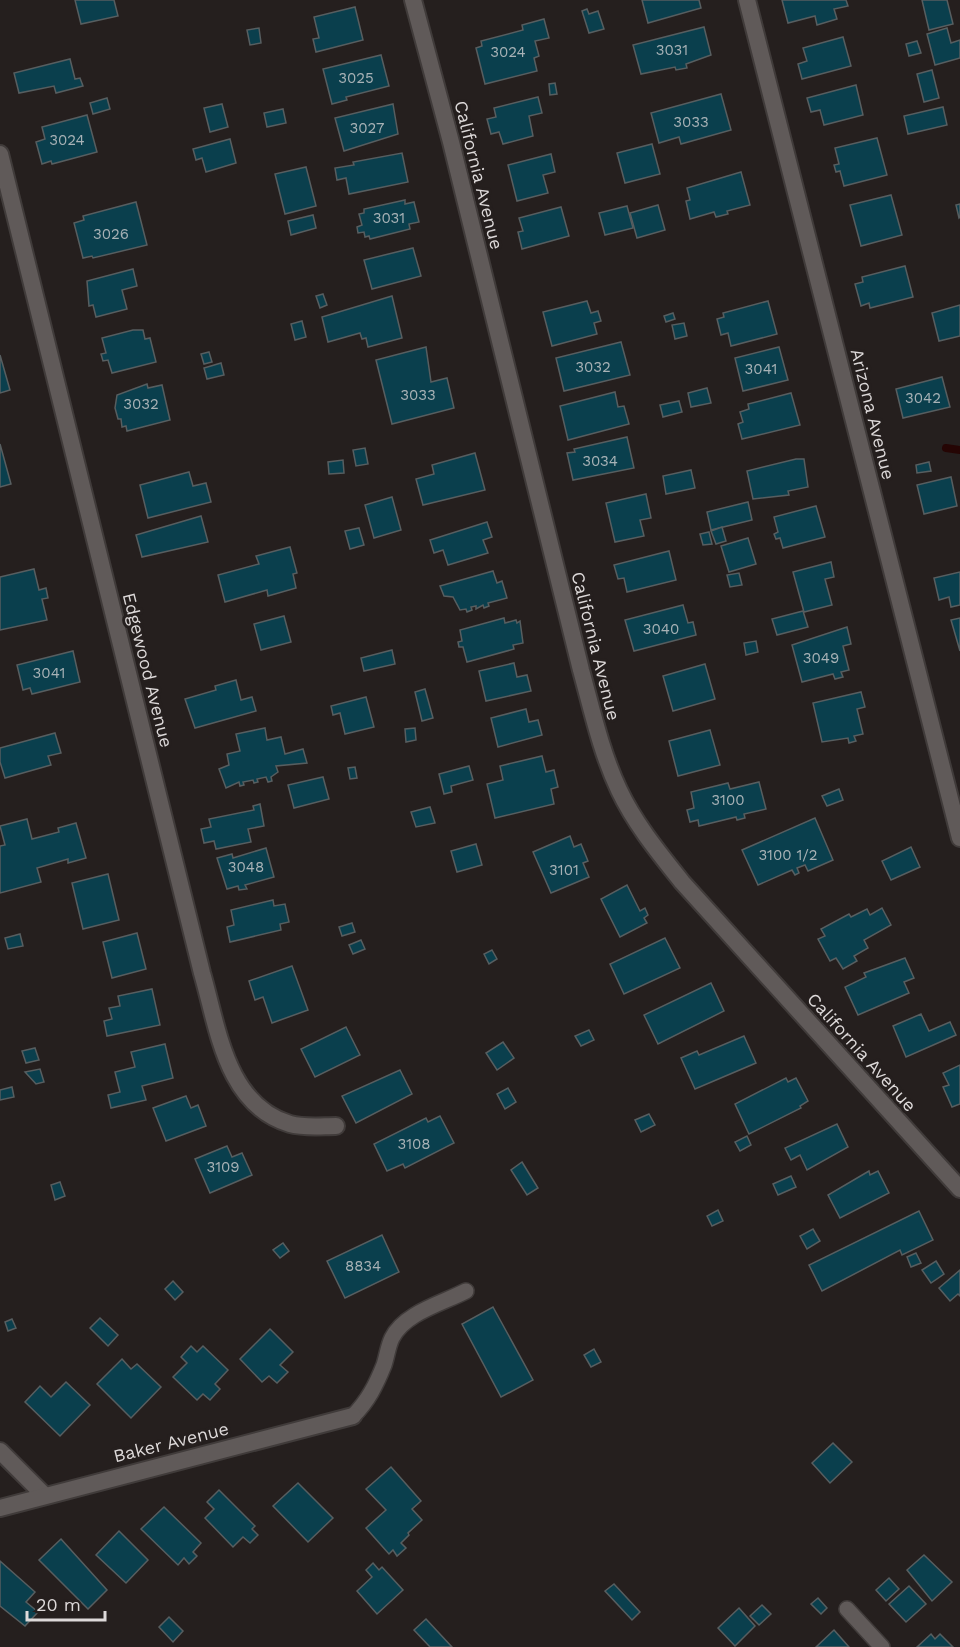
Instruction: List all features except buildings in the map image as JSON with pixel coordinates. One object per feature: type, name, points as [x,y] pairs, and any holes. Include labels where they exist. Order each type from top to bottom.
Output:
[{"type":"street","name":"California Avenue","points":[[413,0],[454,153],[581,670],[601,744],[619,790],[645,835],[682,882],[960,1189]]},
{"type":"street","name":"Arizona Avenue","points":[[747,0],[960,838]]},
{"type":"street","name":"Edgewood Avenue","points":[[0,154],[200,962],[228,1061],[249,1098],[268,1113],[291,1125],[336,1126]]},
{"type":"street","name":"Baker Avenue","points":[[0,1508],[353,1416]]},
{"type":"street","points":[[0,1451],[44,1495]]},
{"type":"lane","points":[[353,1416],[368,1401],[392,1338],[402,1325],[417,1315],[466,1292]]},
{"type":"lane","points":[[848,1609],[882,1647]]},
{"type":"waterway","points":[[946,448],[960,450]]}]
